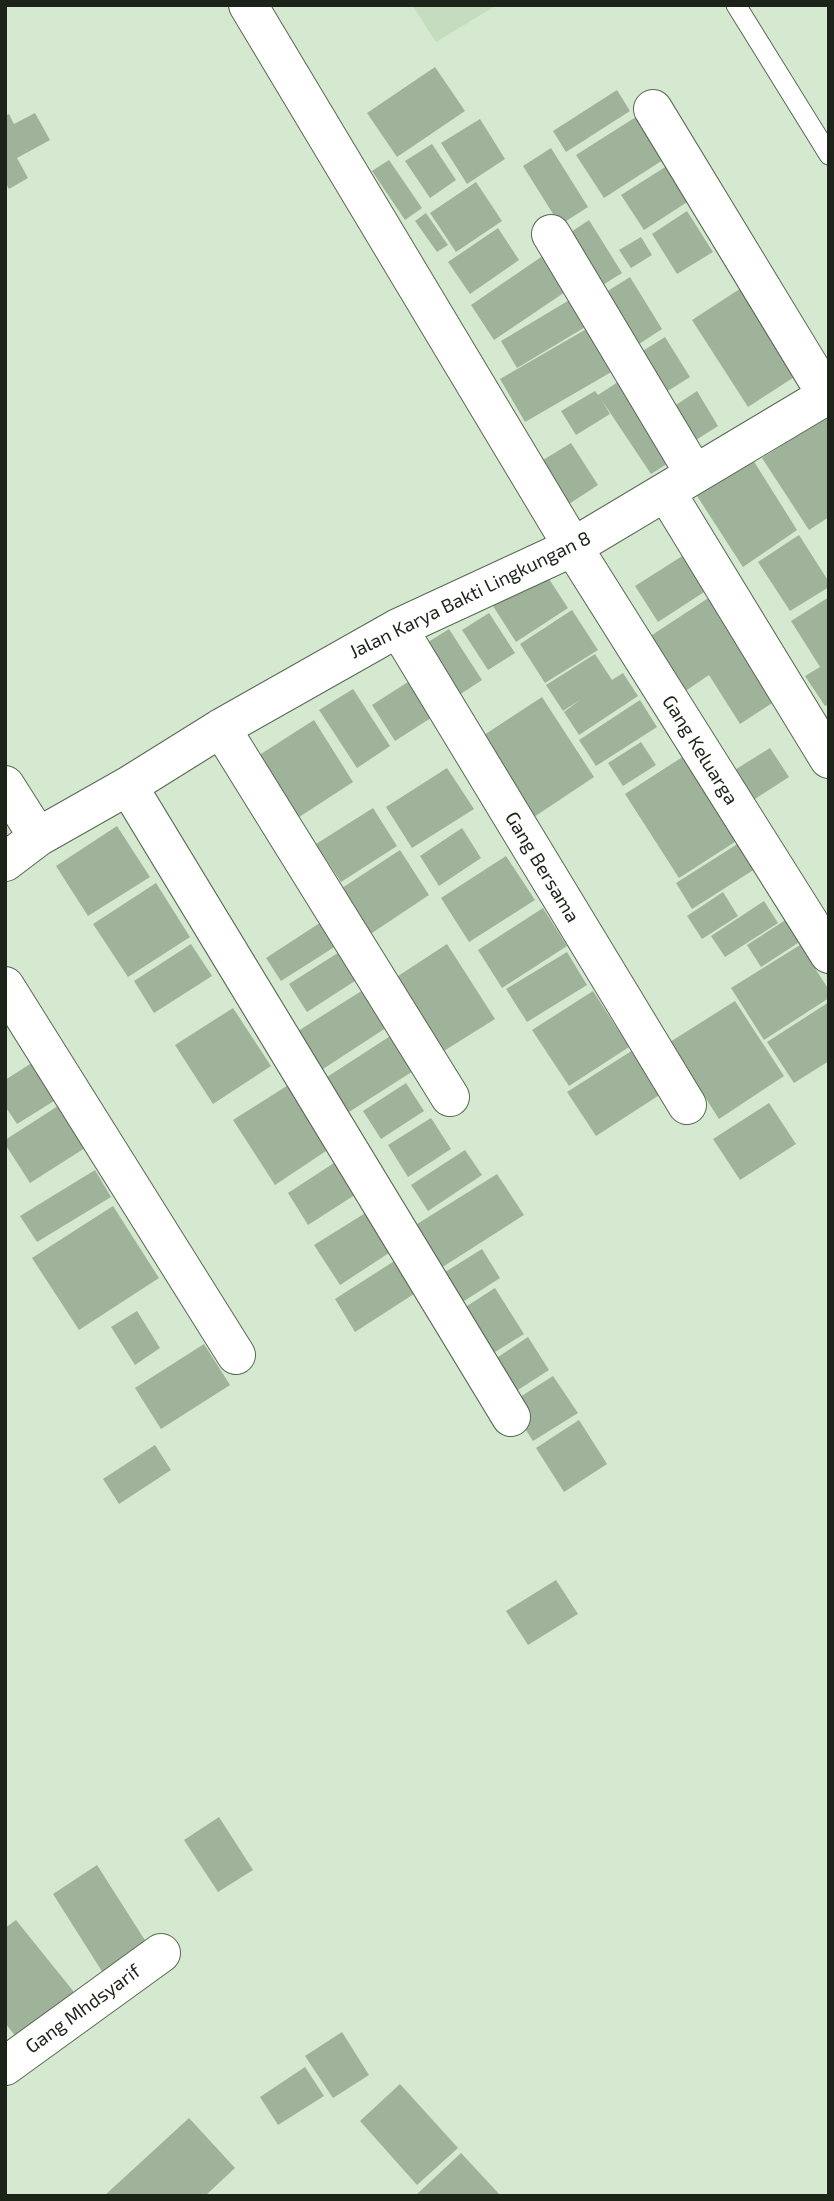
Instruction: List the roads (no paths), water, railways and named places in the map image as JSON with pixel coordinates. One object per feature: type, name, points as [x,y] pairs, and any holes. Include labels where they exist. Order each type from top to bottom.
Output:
[{"type":"street","name":"Gang Keluarga","points":[[248,5],[573,547],[829,954]]},
{"type":"street","points":[[653,109],[827,394]]},
{"type":"street","points":[[551,234],[829,759]]},
{"type":"street","name":"Jalan Karya Bakti Lingkungan 8","points":[[5,862],[38,838],[220,728],[398,628],[573,547],[827,394]]},
{"type":"street","name":"Gang Bersama","points":[[398,628],[687,1105]]},
{"type":"street","points":[[220,728],[450,1097]]},
{"type":"street","points":[[5,785],[38,838]]},
{"type":"street","points":[[128,786],[511,1417]]},
{"type":"street","points":[[5,986],[236,1355]]},
{"type":"street","name":"Gang Mhdsyarif","points":[[5,2066],[161,1952]]},
{"type":"lane","points":[[736,5],[829,155]]}]
